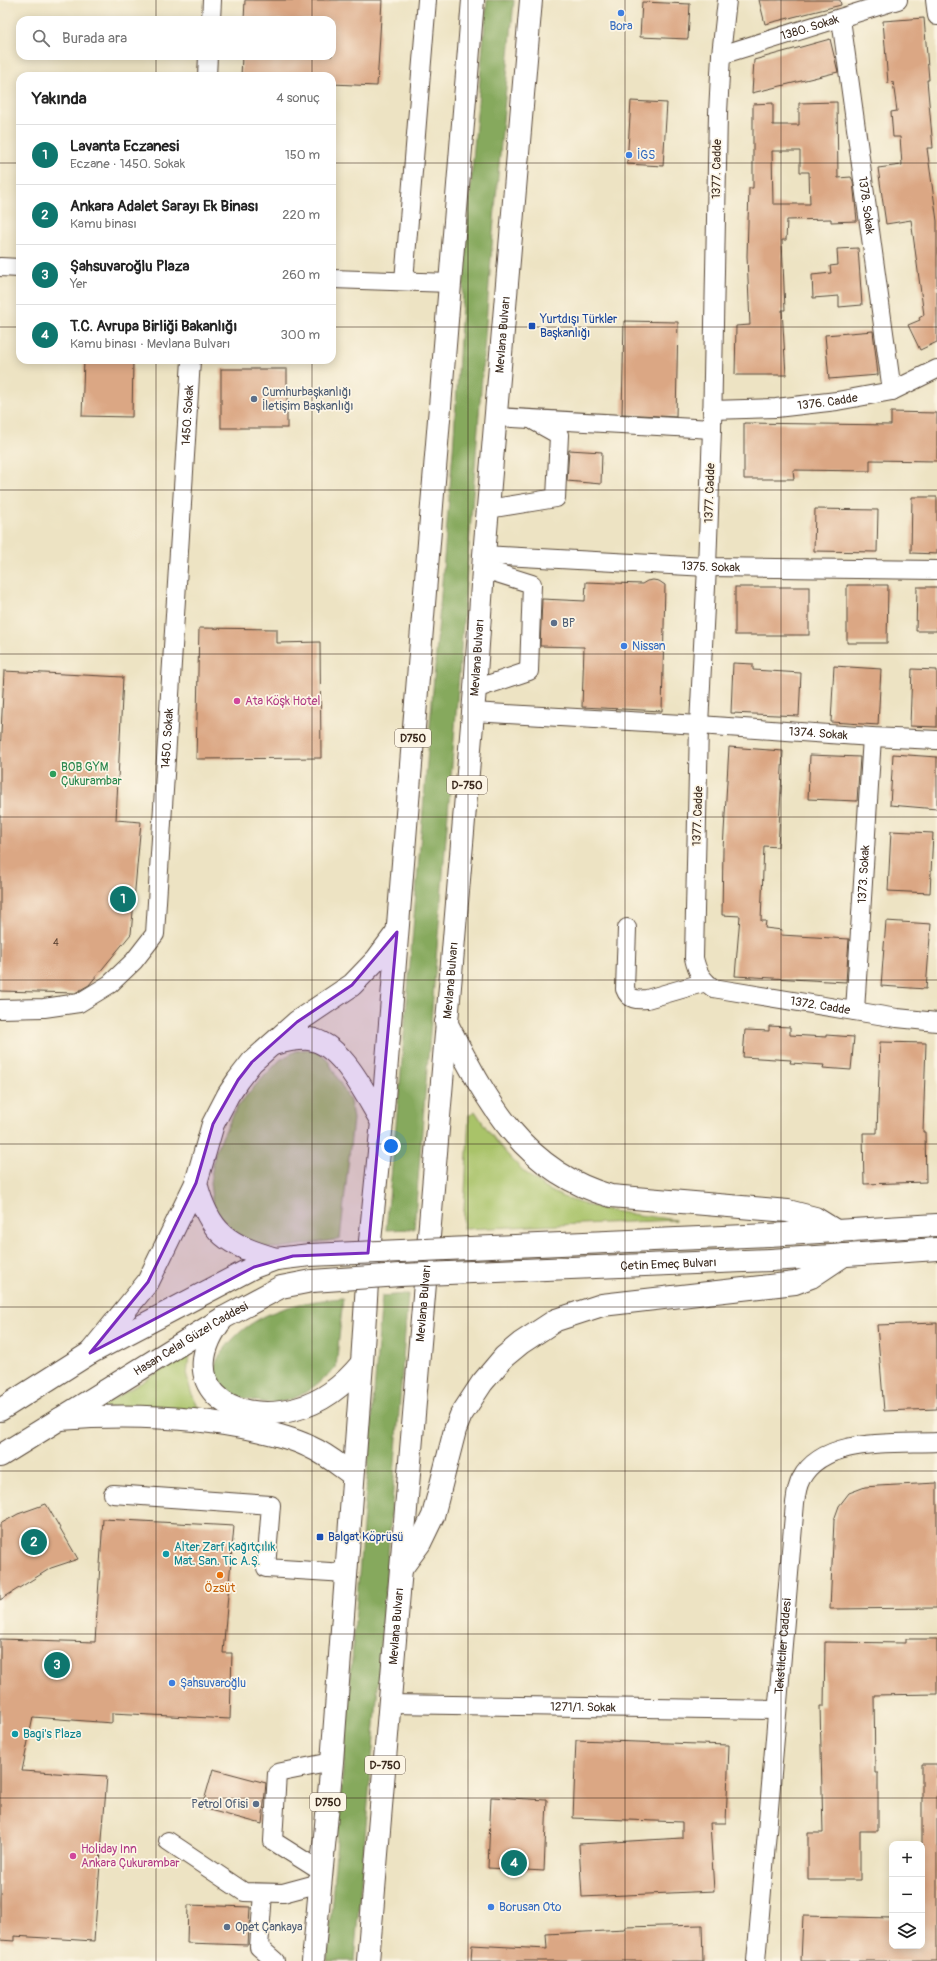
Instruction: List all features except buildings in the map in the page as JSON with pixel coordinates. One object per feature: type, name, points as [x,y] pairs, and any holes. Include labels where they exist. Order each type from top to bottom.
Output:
[{"type":"main road","name":"D750","points":[[313,1961],[332,1762],[362,1364],[368,1251],[382,1122],[473,0]]},
{"type":"main road","name":"Mevlana Bulvarı","points":[[368,1961],[475,689],[488,509],[531,0]]},
{"type":"main road","points":[[90,1353],[148,1282],[196,1183],[208,1138],[220,1109],[238,1080],[252,1062],[269,1045],[297,1022],[352,985],[377,959],[397,932]]},
{"type":"main road","points":[[446,1022],[489,1100],[515,1136],[539,1160],[573,1182],[611,1196],[788,1211],[815,1218],[836,1231]]},
{"type":"main road","points":[[269,1045],[297,1039],[310,1039],[331,1048],[353,1074],[382,1122]]},
{"type":"main road","points":[[196,1183],[206,1215],[223,1236],[236,1245],[276,1259]]},
{"type":"main road","name":"Çetin Emeç Bulvarı","points":[[276,1259],[310,1255],[769,1235],[937,1225]]},
{"type":"main road","name":"Çetin Emeç Bulvarı","points":[[400,1275],[771,1260],[937,1248]]},
{"type":"main road","points":[[401,1569],[420,1543],[432,1516],[455,1430],[461,1415],[482,1383],[504,1357],[536,1332],[556,1320],[602,1305],[795,1283],[811,1277],[844,1255]]},
{"type":"main road","points":[[0,1410],[90,1353],[254,1267],[276,1259]]},
{"type":"main road","name":"Hasan Celal Güzel Caddesi","points":[[0,1456],[223,1318],[281,1287],[312,1281],[400,1275]]},
{"type":"main road","points":[[223,1318],[207,1344],[203,1360],[204,1374],[212,1391],[228,1405],[241,1409],[272,1413],[297,1409],[337,1389],[362,1364]]},
{"type":"main road","points":[[60,1419],[155,1416],[223,1424],[296,1440],[323,1454],[353,1475]]},
{"type":"street","points":[[210,16],[212,0]]},
{"type":"street","points":[[404,281],[427,0]]},
{"type":"street","name":"1377. Cadde","points":[[706,982],[697,971],[693,943],[699,785],[699,725],[712,429],[721,55],[727,0]]},
{"type":"street","name":"1380. Sokak","points":[[721,55],[841,19],[898,0]]},
{"type":"street","points":[[935,0],[937,16]]},
{"type":"street","name":"1378. Sokak","points":[[841,19],[892,391]]},
{"type":"street","points":[[207,72],[208,60]]},
{"type":"street","points":[[0,267],[16,268]]},
{"type":"street","points":[[336,279],[450,282]]},
{"type":"street","name":"1450. Sokak","points":[[0,1009],[44,1008],[79,1003],[110,984],[134,961],[155,934],[191,364]]},
{"type":"street","name":"1376. Cadde","points":[[712,410],[783,408],[837,401],[892,391],[937,369]]},
{"type":"street","points":[[496,417],[712,429]]},
{"type":"street","points":[[488,509],[556,498],[560,435],[530,419]]},
{"type":"street","points":[[475,689],[529,671],[532,584],[484,562]]},
{"type":"street","name":"1375. Sokak","points":[[484,562],[937,570]]},
{"type":"street","name":"1374. Sokak","points":[[473,712],[937,740]]},
{"type":"street","name":"1373. Sokak","points":[[855,1011],[872,737]]},
{"type":"street","points":[[626,928],[625,989],[630,997],[639,1000],[647,999],[706,982]]},
{"type":"street","name":"1372. Cadde","points":[[706,982],[713,988],[731,992],[937,1022]]},
{"type":"street","name":"Tekstilciler Caddesi","points":[[756,1961],[794,1502],[801,1479],[808,1469],[820,1458],[840,1449],[858,1445],[937,1442]]},
{"type":"street","points":[[113,1494],[271,1505],[266,1568],[346,1573]]},
{"type":"street","name":"1271/1. Sokak","points":[[390,1704],[776,1710]]},
{"type":"street","points":[[321,1878],[273,1841],[277,1773],[332,1762]]},
{"type":"street","points":[[168,1841],[244,1892],[283,1893],[321,1878]]},
{"type":"street","points":[[263,1893],[259,1946],[275,1961]]},
{"type":"highlighted area","points":[[397,932],[368,1253],[293,1256],[254,1267],[90,1353],[148,1282],[196,1183],[213,1124],[238,1080],[252,1062],[297,1022],[352,985]]},
{"type":"green space","points":[[487,0],[514,0],[494,220],[454,740],[414,1229],[386,1230],[401,1072],[453,451],[467,228]]},
{"type":"green space","points":[[308,1049],[319,1052],[327,1059],[350,1101],[353,1119],[340,1239],[280,1248],[257,1248],[238,1240],[213,1207],[210,1183],[215,1152],[237,1107],[253,1088],[280,1060],[296,1051]]},
{"type":"green space","points":[[475,1111],[496,1141],[521,1169],[541,1185],[555,1193],[571,1200],[606,1210],[676,1220],[463,1229],[469,1115]]},
{"type":"green space","points":[[408,1294],[375,1725],[354,1961],[327,1961],[382,1296]]},
{"type":"green space","points":[[343,1298],[336,1368],[312,1388],[290,1400],[266,1402],[251,1400],[232,1394],[216,1379],[214,1368],[216,1361],[226,1347],[237,1335],[264,1316],[294,1305],[327,1299]]},
{"type":"green space","points":[[189,1354],[187,1377],[191,1392],[200,1411],[99,1408]]},
{"type":"place","name":"Bora","points":[[621,13]]},
{"type":"place","name":"İGS","points":[[629,155]]},
{"type":"place","name":"Yurtdışı Türkler Başkanlığı","points":[[532,326]]},
{"type":"place","name":"Cumhurbaşkanlığı İletişim Başkanlığı","points":[[254,399]]},
{"type":"place","name":"BP","points":[[554,623]]},
{"type":"place","name":"Nissan","points":[[624,646]]},
{"type":"place","name":"Ata Köşk Hotel","points":[[237,701]]},
{"type":"place","name":"BOB GYM Çukurambar","points":[[53,774]]},
{"type":"place","name":"Lavanta Eczanesi","points":[[123,899]]},
{"type":"place","name":"Balgat Köprüsü","points":[[320,1537]]},
{"type":"place","name":"Ankara Adalet Sarayı Ek Binası","points":[[34,1542]]},
{"type":"place","name":"Alter Zarf Kağıtçılık Mat. San. Tic A.Ş.","points":[[166,1554]]},
{"type":"place","name":"Özsüt","points":[[220,1575]]},
{"type":"place","name":"Şahsuvaroğlu Plaza","points":[[57,1665]]},
{"type":"place","name":"Şahsuvaroğlu","points":[[172,1683]]},
{"type":"place","name":"Bagi's Plaza","points":[[15,1734]]},
{"type":"place","name":"Petrol Ofisi","points":[[256,1804]]},
{"type":"place","name":"Holiday Inn Ankara Çukurambar","points":[[73,1856]]},
{"type":"place","name":"T.C. Avrupa Birliği Bakanlığı","points":[[514,1863]]},
{"type":"place","name":"Borusan Oto","points":[[491,1907]]},
{"type":"place","name":"Opet Çankaya","points":[[227,1927]]}]
